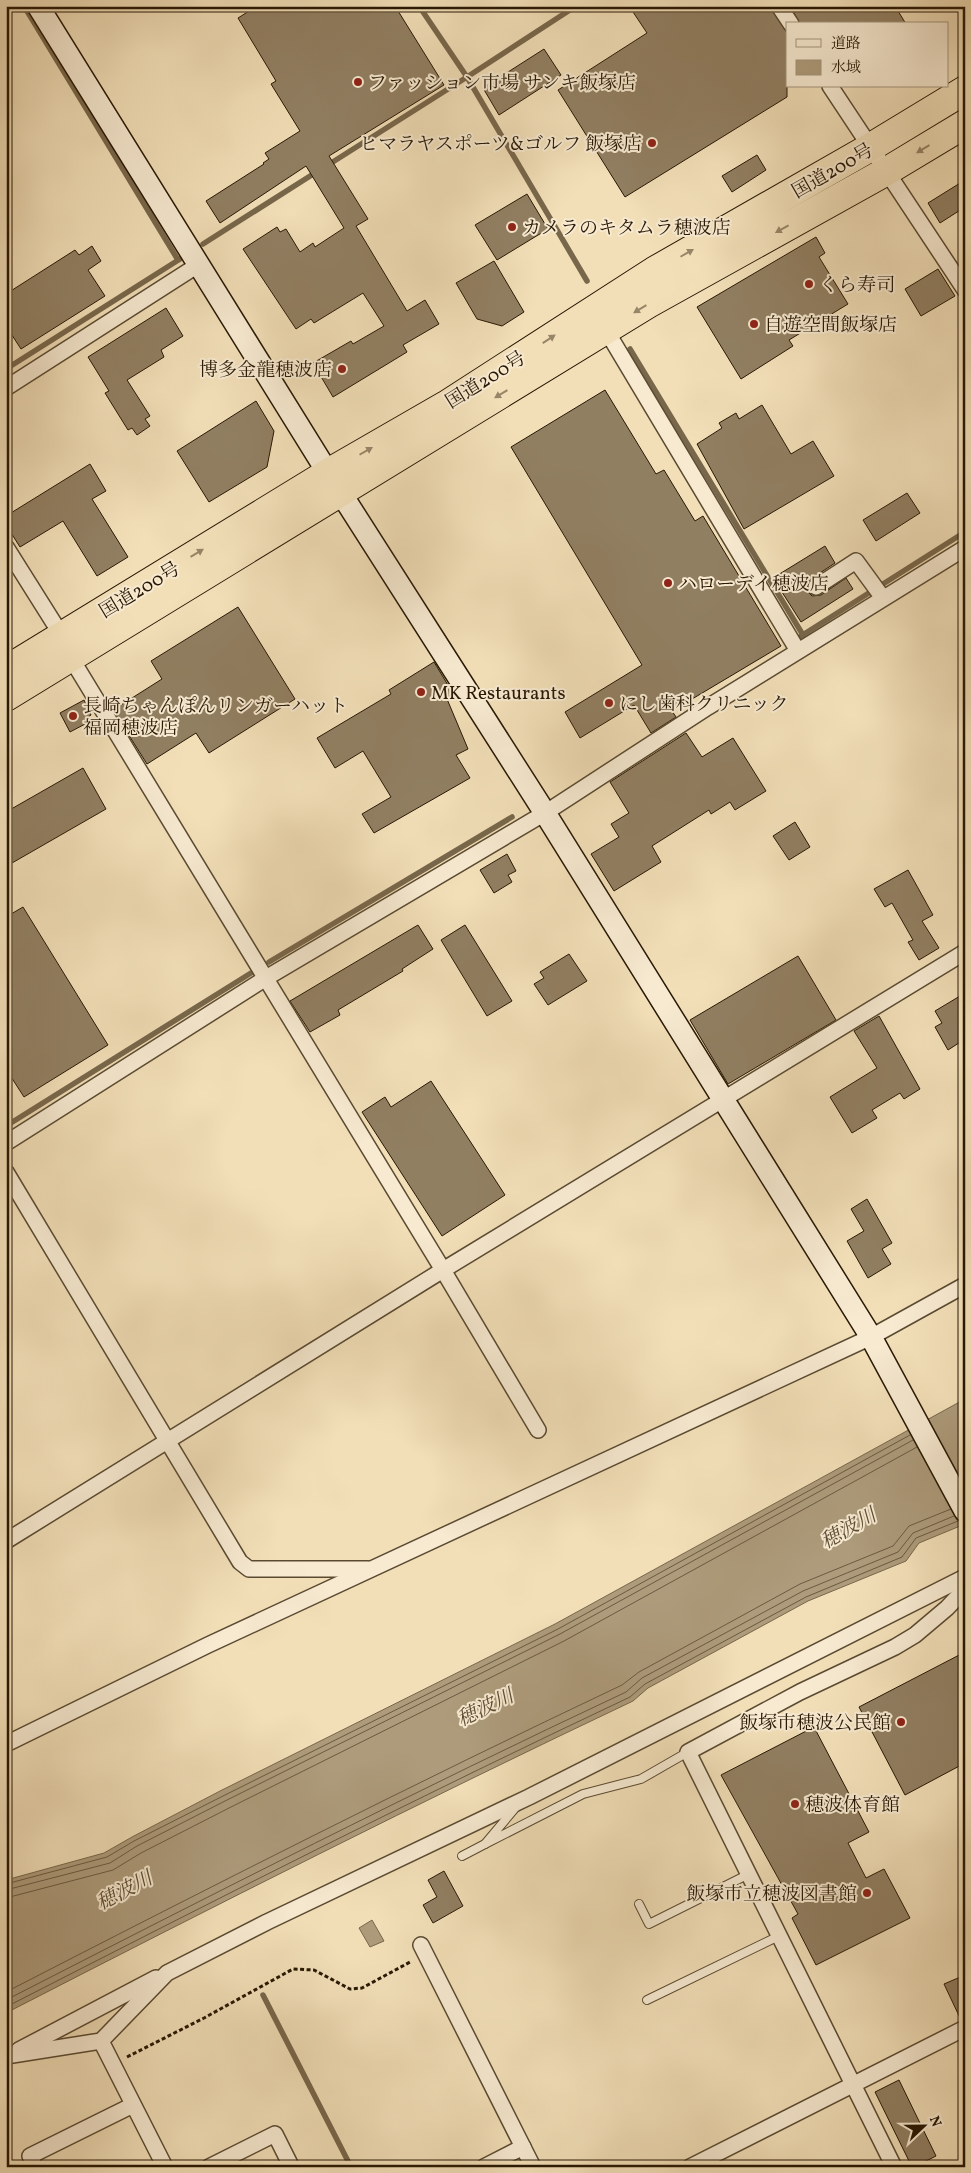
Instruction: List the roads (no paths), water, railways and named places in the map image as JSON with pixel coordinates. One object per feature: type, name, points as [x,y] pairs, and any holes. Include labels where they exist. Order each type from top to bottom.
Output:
[{"type":"highway","name":"国道200号","points":[[334,482],[446,405],[654,271],[871,147],[965,90]]},
{"type":"highway","name":"国道200号","points":[[6,697],[66,647],[334,482],[606,330],[965,124]]},
{"type":"highway","name":"国道200号","points":[[6,670],[66,647]]},
{"type":"street","points":[[38,6],[198,265],[545,813],[871,1337],[965,1510]]},
{"type":"street","points":[[779,6],[789,22]]},
{"type":"street","points":[[831,88],[965,290]]},
{"type":"street","points":[[6,388],[198,265]]},
{"type":"street","points":[[606,330],[798,651]]},
{"type":"street","points":[[6,547],[538,1430]]},
{"type":"street","points":[[6,1143],[266,978],[545,813],[798,651],[877,591],[965,548]]},
{"type":"street","points":[[816,587],[856,561],[877,591]]},
{"type":"street","points":[[6,1541],[722,1098],[965,952]]},
{"type":"street","points":[[6,1172],[240,1562],[249,1569],[372,1569]]},
{"type":"street","points":[[6,1744],[208,1645],[871,1337],[965,1285]]},
{"type":"street","points":[[167,1972],[101,2041],[6,2056],[167,1972],[521,1801],[965,1577]]},
{"type":"street","points":[[894,2167],[688,1752],[800,1692],[895,1647],[915,1635],[947,1608],[965,1589]]},
{"type":"street","points":[[424,1949],[533,2167]]},
{"type":"street","points":[[690,2167],[965,2028]]},
{"type":"street","points":[[101,2041],[165,2167]]},
{"type":"street","points":[[35,2167],[30,2156],[133,2105]]},
{"type":"street","points":[[209,2167],[275,2134],[290,2164]]},
{"type":"street","points":[[484,2167],[523,2147]]},
{"type":"lane","points":[[462,1856],[583,1794],[641,1779],[688,1752]]},
{"type":"lane","points":[[485,1844],[521,1801]]},
{"type":"lane","points":[[639,1904],[649,1924],[749,1874]]},
{"type":"lane","points":[[647,2000],[779,1936]]},
{"type":"water","name":"穂波川","points":[[965,1399],[965,1524],[919,1543],[906,1561],[808,1601],[648,1688],[633,1701],[318,1854],[6,2013],[6,1880],[104,1853],[220,1791],[555,1624]]},
{"type":"water","points":[[372,1920],[384,1941],[370,1947],[359,1928]]},
{"type":"waterway","points":[[24,6],[178,260]]},
{"type":"waterway","points":[[419,6],[467,77],[576,6]]},
{"type":"waterway","points":[[328,165],[467,77],[587,281]]},
{"type":"waterway","points":[[203,244],[318,171]]},
{"type":"waterway","points":[[6,369],[180,259]]},
{"type":"waterway","points":[[630,349],[803,635]]},
{"type":"waterway","points":[[801,636],[965,532]]},
{"type":"waterway","points":[[269,962],[512,817]]},
{"type":"waterway","points":[[6,1126],[251,973]]},
{"type":"waterway","points":[[263,1995],[351,2167]]},
{"type":"place","name":"ファッション市場 サンキ飯塚店","points":[[358,82]]},
{"type":"place","name":"ヒマラヤスポーツ&ゴルフ 飯塚店","points":[[652,143]]},
{"type":"place","name":"カメラのキタムラ穂波店","points":[[512,227]]},
{"type":"place","name":"くら寿司","points":[[809,284]]},
{"type":"place","name":"自遊空間飯塚店","points":[[754,324]]},
{"type":"place","name":"博多金龍穂波店","points":[[342,369]]},
{"type":"place","name":"ハローデイ穂波店","points":[[668,583]]},
{"type":"place","name":"MK Restaurants","points":[[421,692]]},
{"type":"place","name":"にし歯科クリニック","points":[[609,703]]},
{"type":"place","name":"長崎ちゃんぽんリンガーハット 福岡穂波店","points":[[73,716]]},
{"type":"place","name":"飯塚市穂波公民館","points":[[901,1722]]},
{"type":"place","name":"穂波体育館","points":[[795,1804]]},
{"type":"place","name":"飯塚市立穂波図書館","points":[[867,1893]]}]
